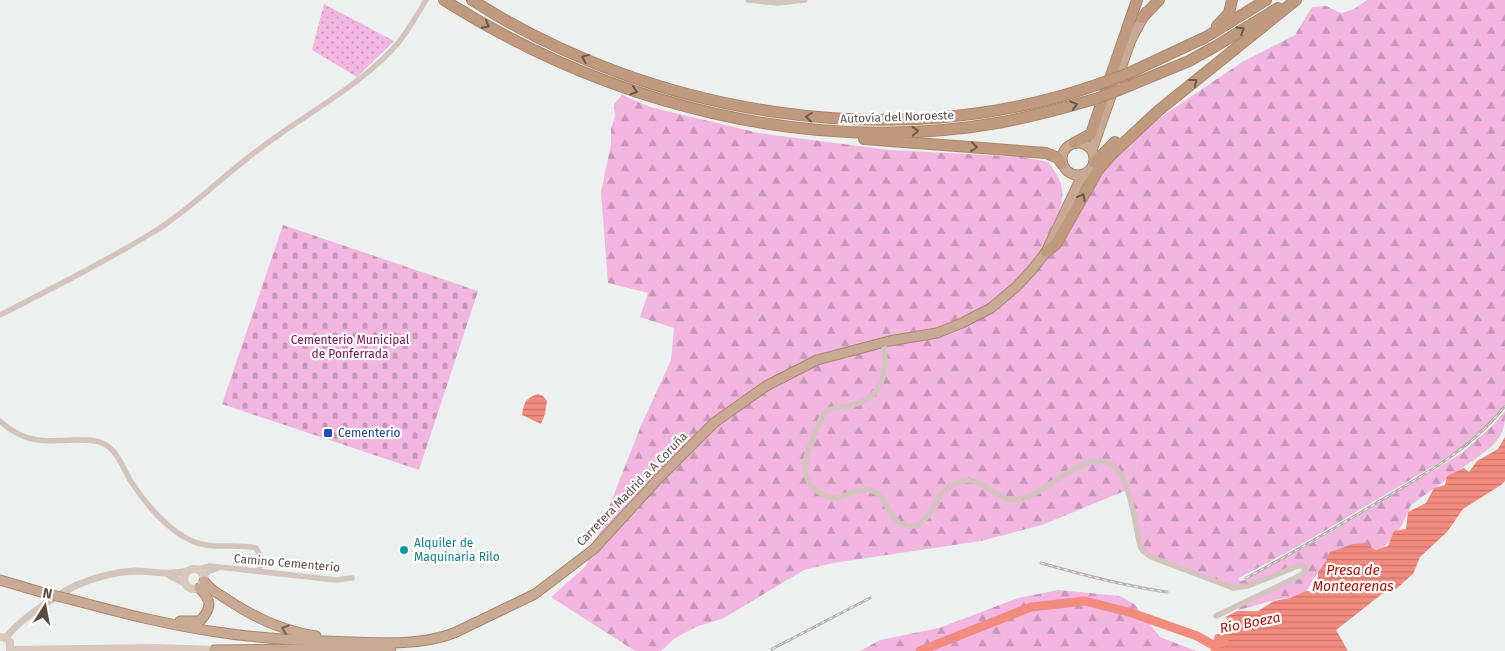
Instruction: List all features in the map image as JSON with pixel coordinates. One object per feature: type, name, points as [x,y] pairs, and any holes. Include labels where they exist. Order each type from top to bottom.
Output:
[{"type":"highway","name":"Autovía del Noroeste","points":[[444,0],[536,52],[594,76],[685,106],[763,124],[837,132],[878,133],[954,129],[1002,122],[1044,114],[1095,99],[1166,71],[1216,46],[1288,0]]},
{"type":"highway","name":"Autovía del Noroeste","points":[[472,0],[532,35],[586,59],[634,77],[698,97],[765,111],[840,119],[886,121],[983,113],[1056,98],[1127,72],[1206,37],[1266,0]]},
{"type":"highway","points":[[1078,143],[1091,134],[1137,0]]},
{"type":"highway","points":[[1094,162],[1092,150],[1131,40],[1142,18],[1155,0]]},
{"type":"highway","points":[[1142,18],[1159,0]]},
{"type":"highway","points":[[1127,72],[1215,28],[1229,13],[1232,0]]},
{"type":"highway","points":[[1102,119],[1094,135],[1063,151],[1064,167],[1073,175],[1085,174],[1094,162],[1121,138],[1158,111],[1296,0]]},
{"type":"highway","points":[[685,106],[705,115],[744,124],[797,132],[1046,153],[1058,158],[1064,167],[1072,188],[1071,199]]},
{"type":"highway","points":[[1046,252],[1056,244],[1063,233],[1098,170],[1110,155],[1158,111]]},
{"type":"highway","points":[[1078,143],[1092,150]]},
{"type":"highway","name":"Carretera Madrid a A Coruña","points":[[0,580],[44,594],[111,611],[185,627],[249,636],[305,641],[386,643],[442,638],[465,629],[535,594],[594,549],[657,480],[715,422],[766,386],[817,360],[884,342],[937,333],[991,308],[1016,287],[1046,252],[1085,174]]},
{"type":"highway","points":[[111,611],[190,622],[200,621],[207,613],[210,603],[203,582]]},
{"type":"highway","points":[[203,582],[209,588],[272,625],[303,634],[386,643]]},
{"type":"highway","points":[[214,650],[404,648],[442,638]]},
{"type":"main road","points":[[197,569],[203,574],[203,582],[192,590],[184,583],[183,578],[188,571],[197,569]]},
{"type":"main road","points":[[3,638],[11,644],[11,650],[156,648],[214,650]]},
{"type":"street","points":[[0,315],[158,230],[257,150],[378,63],[400,41],[426,0]]},
{"type":"street","points":[[748,0],[777,3],[805,0]]},
{"type":"street","points":[[884,342],[883,377],[874,394],[857,404],[833,408],[822,417],[806,464],[806,478],[814,489],[830,497],[838,498],[860,490],[872,491],[878,494],[898,523],[910,526],[920,524],[926,519],[942,491],[963,480],[977,481],[1002,498],[1021,500],[1083,464],[1093,460],[1108,462],[1121,474],[1126,487],[1140,546],[1151,558],[1233,588],[1248,586],[1298,566],[1305,568],[1304,573],[1301,575],[1216,616]]},
{"type":"street","points":[[0,421],[8,428],[37,441],[94,440],[107,445],[149,506],[174,530],[183,537],[199,544],[256,548],[262,559],[259,571]]},
{"type":"street","name":"Camino Cementerio","points":[[197,569],[210,566],[336,580],[352,578]]},
{"type":"street","name":"Camino Cementerio","points":[[203,582],[208,572],[220,567]]},
{"type":"street","points":[[3,638],[18,624],[77,585],[117,573],[134,571],[167,574],[188,571]]},
{"type":"street","points":[[167,574],[184,583]]},
{"type":"green space","points":[[1367,0],[1505,0],[1505,404],[1490,422],[1460,450],[1304,543],[1239,578],[1240,581],[1245,580],[1325,536],[1462,453],[1493,425],[1505,411],[1502,431],[1490,448],[1411,505],[1402,525],[1381,551],[1361,543],[1344,548],[1323,564],[1304,595],[1275,600],[1239,610],[1238,608],[1244,604],[1303,577],[1305,572],[1302,566],[1247,586],[1235,587],[1149,556],[1142,547],[1127,490],[1042,525],[981,541],[833,563],[804,570],[722,619],[698,626],[675,638],[661,651],[635,651],[551,597],[586,566],[640,428],[671,360],[674,328],[640,317],[648,293],[608,283],[601,192],[611,144],[611,129],[615,116],[614,104],[622,95],[650,107],[759,133],[890,150],[1022,157],[1048,162],[1062,187],[1059,215],[1074,222],[1105,169],[1125,146],[1161,117],[1242,62],[1295,35],[1312,7],[1326,6],[1341,13],[1354,9]]},
{"type":"green space","points":[[324,4],[394,41],[357,77],[312,50]]},
{"type":"green space","name":"Cementerio Municipal de Ponferrada","points":[[283,225],[478,291],[419,470],[222,404]]},
{"type":"green space","points":[[1058,590],[1120,596],[1134,604],[1160,637],[1196,651],[860,651],[880,640],[939,628],[1018,598]]},
{"type":"water","points":[[538,394],[547,401],[541,424],[522,415],[526,401]]},
{"type":"water","name":"Presa de Montearenas","points":[[1505,437],[1505,481],[1463,509],[1447,532],[1420,557],[1413,574],[1396,589],[1382,594],[1336,630],[1348,651],[1211,651],[1215,635],[1230,631],[1226,617],[1237,611],[1258,611],[1274,601],[1290,598],[1306,591],[1317,592],[1318,572],[1330,552],[1353,544],[1365,543],[1376,550],[1388,546],[1394,531],[1406,529],[1408,512],[1426,503],[1434,488],[1445,485],[1447,476],[1464,468],[1469,472],[1477,461],[1498,449]]},
{"type":"waterway","name":"Río Boeza","points":[[920,651],[1031,607],[1085,601],[1132,613],[1197,636],[1213,645],[1224,642]]},
{"type":"railway","points":[[1246,578],[1445,461],[1476,436],[1505,406]]},
{"type":"railway","points":[[1041,563],[1104,580],[1167,592]]},
{"type":"railway","points":[[772,649],[870,598]]},
{"type":"place","name":"Cementerio","points":[[328,433]]},
{"type":"place","name":"Alquiler de Maquinaria Rilo","points":[[404,550]]}]
